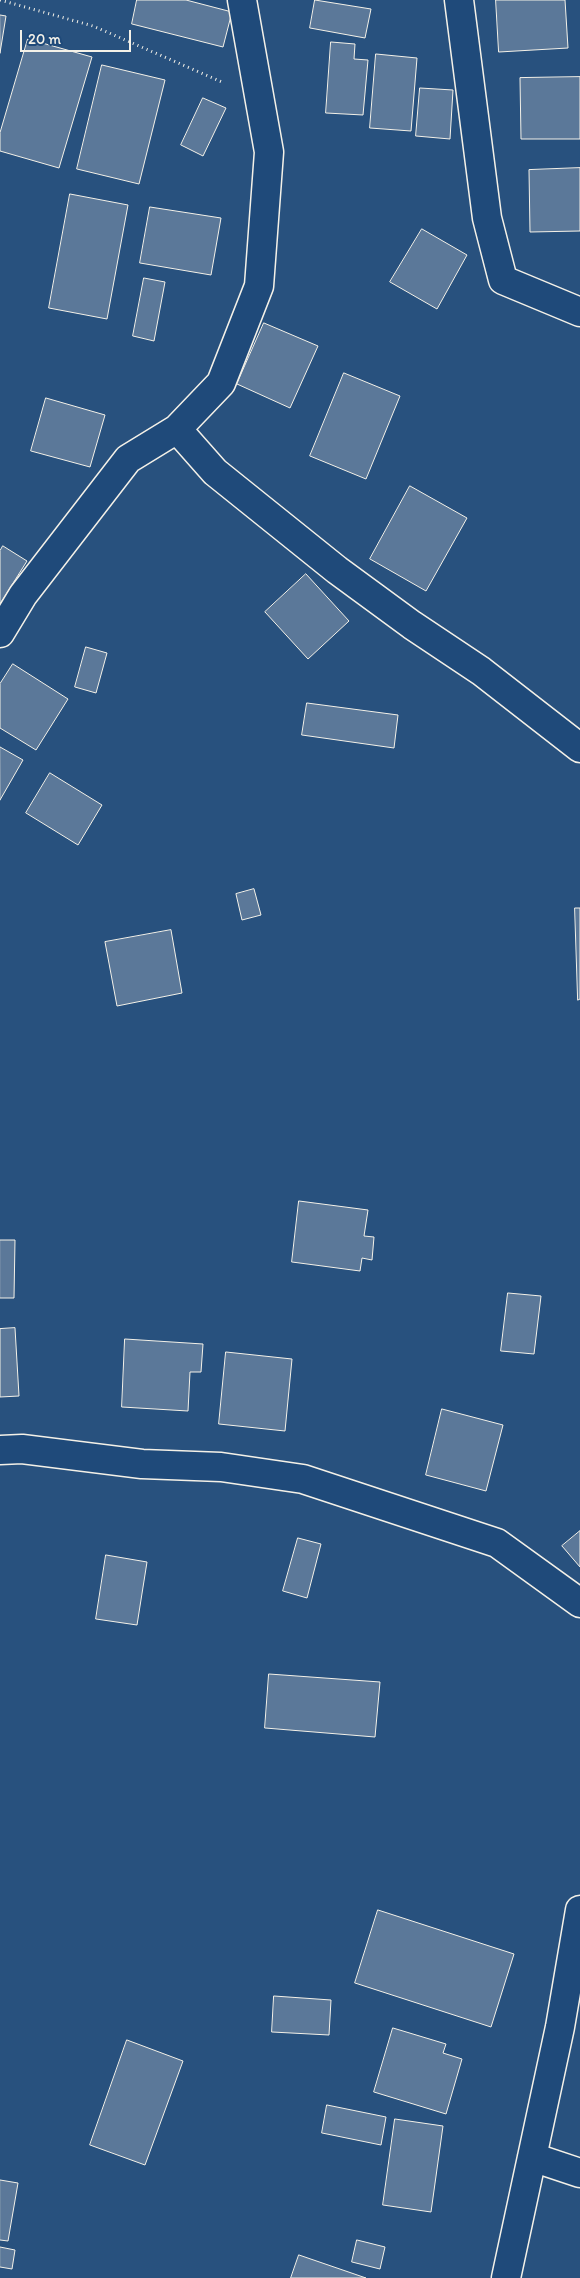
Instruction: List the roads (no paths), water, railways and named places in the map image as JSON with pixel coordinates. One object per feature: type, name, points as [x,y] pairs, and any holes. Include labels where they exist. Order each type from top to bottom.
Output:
[{"type":"street","points":[[0,633],[23,595],[128,459],[177,429],[221,383],[259,286],[269,152],[242,0]]},
{"type":"street","points":[[459,0],[487,218],[503,280],[580,312]]},
{"type":"street","points":[[177,429],[215,472],[337,570],[412,625],[481,671],[580,748]]},
{"type":"street","points":[[0,1450],[22,1449],[142,1464],[221,1467],[303,1479],[497,1543],[580,1603]]},
{"type":"street","points":[[506,2278],[560,2027],[580,1910]]},
{"type":"street","points":[[532,2157],[580,2173]]}]
